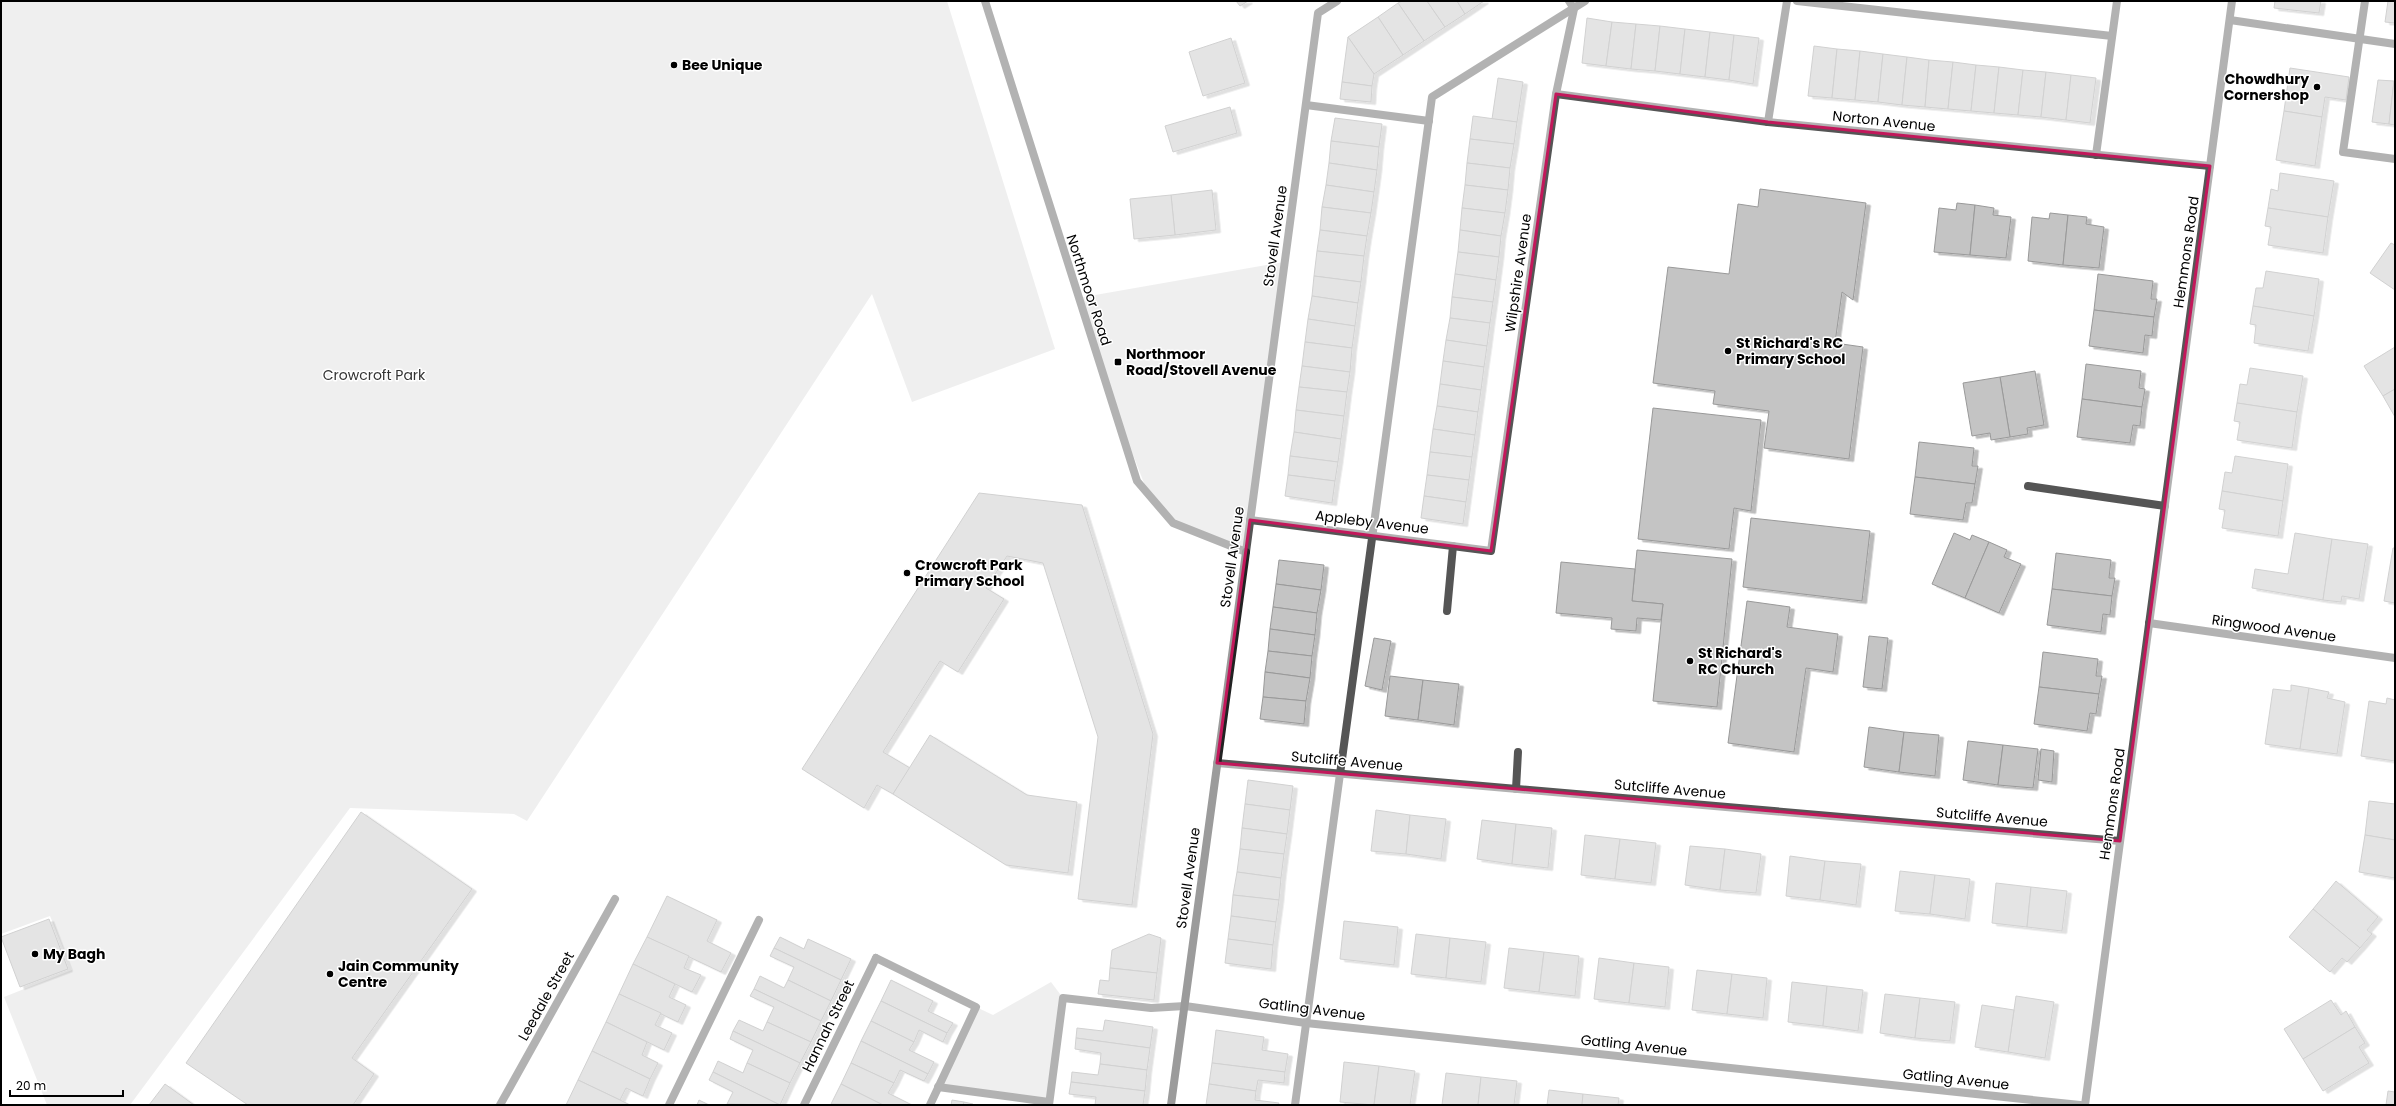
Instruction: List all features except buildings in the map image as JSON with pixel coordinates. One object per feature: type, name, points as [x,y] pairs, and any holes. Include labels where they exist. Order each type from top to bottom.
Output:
[{"type":"street","name":"Northmoor Road","points":[[985,1],[1137,481],[1173,524],[1246,552]]},
{"type":"street","name":"Stovell Avenue","points":[[1171,1105],[1318,13],[1337,1]]},
{"type":"street","points":[[1569,1],[1574,9]]},
{"type":"street","points":[[1295,1105],[1432,97],[1585,1]]},
{"type":"street","points":[[1768,122],[1787,1]]},
{"type":"street","points":[[1797,1],[2112,36]]},
{"type":"street","points":[[2096,155],[2117,1]]},
{"type":"street","name":"Hemmons Road","points":[[2085,1105],[2232,1]]},
{"type":"street","points":[[2365,1],[2343,152],[2395,159]]},
{"type":"street","name":"Wilpshire Avenue","points":[[1491,551],[1556,94],[1574,9]]},
{"type":"street","points":[[2230,20],[2395,44]]},
{"type":"street","name":"Norton Avenue","points":[[1556,94],[1768,122],[2210,166]]},
{"type":"street","points":[[1306,105],[1429,121]]},
{"type":"street","points":[[2028,486],[2165,506]]},
{"type":"street","name":"Appleby Avenue","points":[[1250,520],[1491,551]]},
{"type":"street","points":[[1447,611],[1453,546]]},
{"type":"street","name":"Ringwood Avenue","points":[[2149,623],[2395,658]]},
{"type":"street","points":[[1516,789],[1518,752]]},
{"type":"street","name":"Sutcliffe Avenue","points":[[1217,763],[2120,841]]},
{"type":"street","name":"Leedale Street","points":[[500,1105],[616,899]]},
{"type":"street","points":[[669,1105],[759,920]]},
{"type":"street","name":"Hannah Street","points":[[804,1105],[876,958],[976,1007],[938,1088]]},
{"type":"street","name":"Gatling Avenue","points":[[1049,1103],[1063,998],[1151,1008],[1185,1006],[1306,1023],[2080,1105]]},
{"type":"street","points":[[930,1105],[938,1088],[1049,1103]]},
{"type":"highlighted area","points":[[1556,94],[1768,122],[2210,166],[2120,841],[1217,763],[1250,520],[1491,551]]},
{"type":"green space","name":"Crowcroft Park","points":[[1,1],[947,1],[1055,349],[912,402],[872,294],[527,821],[514,814],[350,808],[130,1105],[47,1105],[4,997],[72,970],[50,916],[1,934]]},
{"type":"green space","points":[[1284,262],[1246,552],[1173,523],[1149,496],[1107,388],[1078,298]]},
{"type":"green space","points":[[1051,982],[1063,998],[1049,1102],[938,1087],[976,1007],[993,1015]]},
{"type":"place","name":"Bee Unique","points":[[674,65]]},
{"type":"place","name":"Chowdhury Cornershop","points":[[2317,87]]},
{"type":"place","name":"St Richard's RC Primary School","points":[[1728,351]]},
{"type":"place","name":"Northmoor Road/Stovell Avenue","points":[[1118,362]]},
{"type":"place","name":"Crowcroft Park Primary School","points":[[907,573]]},
{"type":"place","name":"St Richard's RC Church","points":[[1690,661]]},
{"type":"place","name":"My Bagh","points":[[35,954]]},
{"type":"place","name":"Jain Community Centre","points":[[330,974]]}]
